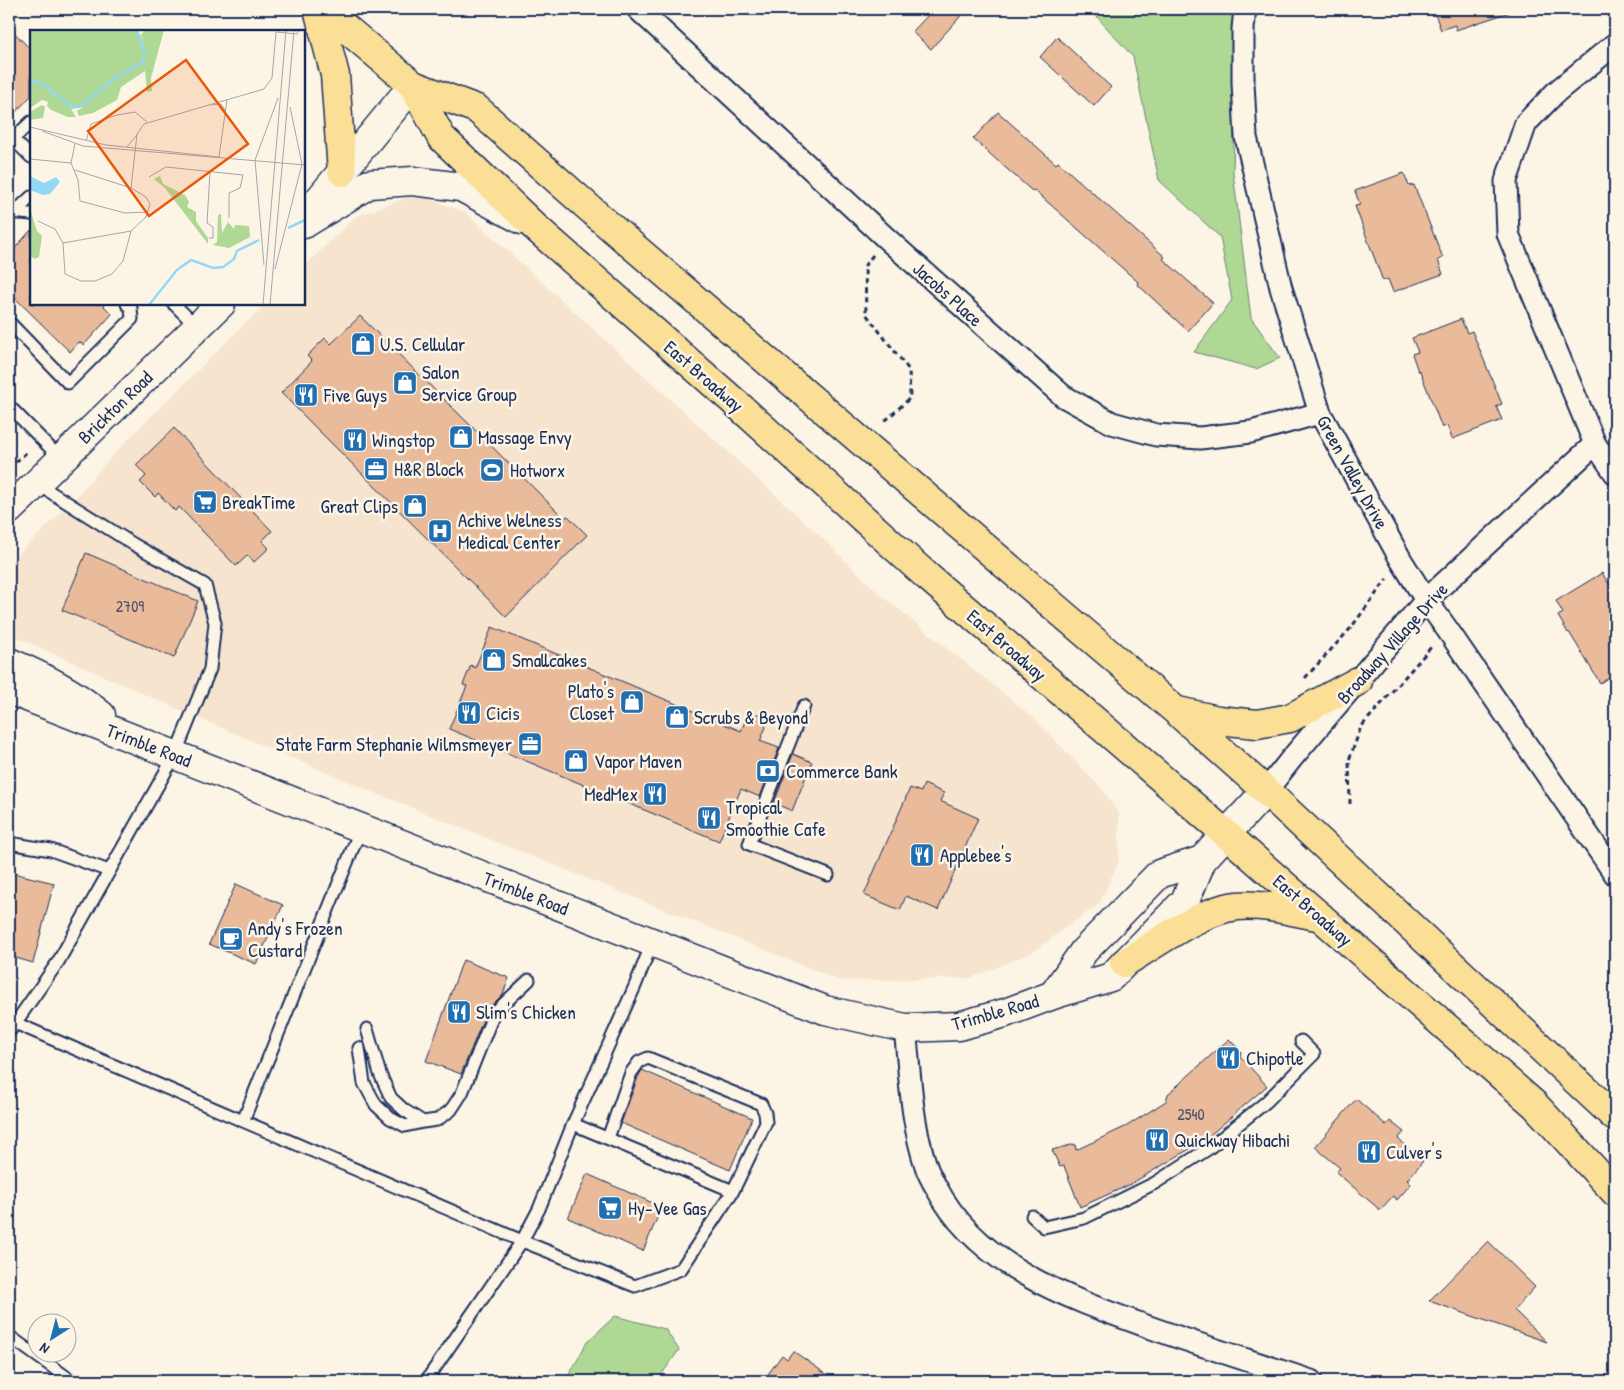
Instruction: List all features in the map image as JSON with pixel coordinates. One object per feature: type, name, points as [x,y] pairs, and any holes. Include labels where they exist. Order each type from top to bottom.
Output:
[{"type":"main road","points":[[318,9],[335,75],[342,172]]},
{"type":"main road","name":"East Broadway","points":[[323,9],[414,85],[477,109],[1266,791],[1615,1117]]},
{"type":"main road","name":"East Broadway","points":[[414,85],[440,137],[535,227],[739,406],[928,577],[1226,834],[1535,1105],[1615,1192]]},
{"type":"main road","points":[[1174,710],[1218,720],[1257,724],[1290,718],[1358,681]]},
{"type":"main road","points":[[1124,963],[1206,914],[1237,906],[1267,907],[1321,917]]},
{"type":"street","name":"Jacobs Place","points":[[638,9],[887,239],[1063,396],[1112,424],[1156,435],[1200,438],[1252,432],[1320,413]]},
{"type":"street","name":"Green Valley Drive","points":[[1245,9],[1243,83],[1246,137],[1281,288],[1320,413],[1401,560],[1426,600],[1615,874]]},
{"type":"street","points":[[1612,50],[1556,92],[1526,123],[1506,181],[1508,234],[1595,444],[1615,473]]},
{"type":"street","points":[[305,217],[414,85]]},
{"type":"street","points":[[305,223],[369,184],[413,181],[461,187],[535,227]]},
{"type":"street","name":"Brickton Road","points":[[9,510],[24,491],[61,459],[220,305]]},
{"type":"street","name":"Broadway Village Drive","points":[[1266,791],[1426,600],[1595,444]]},
{"type":"street","points":[[9,662],[49,679],[89,705],[127,736]]},
{"type":"street","name":"Trimble Road","points":[[9,690],[825,1010],[905,1028],[960,1026],[1111,978],[1185,901],[1202,860],[1266,791]]},
{"type":"street","name":"Trimble Road","points":[[1053,995],[1084,951],[1160,874],[1202,860]]},
{"type":"street","points":[[905,1028],[915,1123],[926,1168],[942,1200],[963,1227],[991,1253],[1040,1284],[1081,1302],[1175,1336],[1311,1381]]},
{"type":"lane","points":[[30,123],[11,141],[30,156]]},
{"type":"lane","points":[[12,212],[30,198]]},
{"type":"lane","points":[[12,212],[30,214]]},
{"type":"lane","points":[[9,322],[68,383],[132,319],[131,308],[128,305]]},
{"type":"lane","points":[[175,305],[197,328]]},
{"type":"lane","points":[[9,406],[61,459]]},
{"type":"lane","points":[[24,491],[133,544],[205,584],[215,623],[210,669],[175,755],[58,962],[12,1028],[243,1121],[522,1241],[635,1286],[681,1269],[733,1191],[766,1122],[765,1113],[761,1104],[648,1058],[639,1062],[630,1073],[608,1138]]},
{"type":"lane","points":[[804,706],[749,844],[828,875]]},
{"type":"lane","points":[[243,1121],[362,828]]},
{"type":"lane","points":[[9,843],[51,850],[109,871]]},
{"type":"lane","points":[[426,1381],[522,1241],[539,1209],[573,1124],[635,986],[652,942]]},
{"type":"lane","points":[[359,1048],[364,1083],[376,1105],[390,1118],[405,1126],[437,1120],[451,1110],[462,1093],[494,1013],[529,980]]},
{"type":"lane","points":[[367,1029],[380,1074],[391,1098],[404,1110],[423,1122]]},
{"type":"lane","points":[[1032,1216],[1044,1227],[1084,1218],[1155,1183],[1200,1154],[1266,1102],[1314,1054],[1301,1041]]},
{"type":"lane","points":[[573,1124],[733,1191]]},
{"type":"lane","points":[[9,1336],[72,1381]]},
{"type":"path","points":[[885,421],[910,398],[909,370],[866,314],[864,265],[887,239]]},
{"type":"path","points":[[9,468],[27,452]]},
{"type":"path","points":[[1299,685],[1350,629],[1401,560]]},
{"type":"path","points":[[1350,804],[1349,760],[1361,727],[1447,629]]},
{"type":"shaded area","points":[[416,194],[465,212],[818,534],[882,596],[1034,718],[1102,789],[1119,814],[1119,861],[1099,904],[1031,953],[971,978],[841,981],[375,793],[191,715],[9,634],[9,563],[70,504],[123,444],[264,305],[305,305],[305,266],[355,217]]},
{"type":"green space","points":[[1090,9],[1237,9],[1233,172],[1251,318],[1280,358],[1256,369],[1194,352],[1232,300],[1220,237],[1159,180],[1133,57]]},
{"type":"green space","points":[[615,1316],[665,1329],[679,1350],[657,1381],[566,1381],[587,1342]]},
{"type":"building","points":[[934,9],[967,9],[931,49],[912,32]]},
{"type":"building","points":[[1433,9],[1510,9],[1510,12],[1456,30],[1455,25],[1441,30]]},
{"type":"building","points":[[9,27],[30,49],[30,97],[9,119]]},
{"type":"building","points":[[1057,37],[1111,87],[1094,106],[1040,57]]},
{"type":"building","points":[[998,112],[1056,164],[1058,162],[1165,257],[1163,259],[1213,303],[1188,331],[1137,284],[1138,282],[973,139]]},
{"type":"building","points":[[1404,173],[1409,186],[1414,185],[1443,258],[1438,260],[1443,274],[1393,292],[1388,279],[1383,281],[1355,206],[1360,205],[1355,191]]},
{"type":"building","points":[[30,231],[30,305],[103,305],[112,314],[84,345],[79,342],[70,352],[9,292],[9,255]]},
{"type":"building","points":[[360,316],[564,518],[568,516],[587,535],[506,617],[281,393],[312,361],[307,356],[325,338],[331,344]]},
{"type":"building","points":[[1461,319],[1467,333],[1472,331],[1502,404],[1496,406],[1502,420],[1452,439],[1447,425],[1442,428],[1420,371],[1418,371],[1412,354],[1418,352],[1412,338]]},
{"type":"building","name":"BreakTime","points":[[174,428],[272,531],[262,541],[269,548],[254,562],[248,555],[236,566],[179,507],[175,511],[158,493],[155,497],[140,482],[146,476],[136,465]]},
{"type":"building","points":[[86,553],[198,601],[174,658],[62,610]]},
{"type":"building","points":[[1602,573],[1609,584],[1615,581],[1615,673],[1600,683],[1558,616],[1563,613],[1556,601]]},
{"type":"building","points":[[492,627],[741,731],[746,719],[760,713],[766,727],[760,741],[779,748],[760,797],[741,789],[719,841],[449,729],[467,686],[463,685],[471,665],[475,668]]},
{"type":"building","points":[[793,754],[812,762],[792,811],[774,803]]},
{"type":"building","name":"Applebee's","points":[[924,784],[944,793],[940,801],[978,818],[938,910],[906,896],[900,910],[864,895],[910,788],[921,792]]},
{"type":"building","points":[[9,872],[54,883],[33,963],[9,956]]},
{"type":"building","points":[[236,884],[283,905],[256,964],[209,944]]},
{"type":"building","points":[[463,960],[509,978],[503,994],[487,1010],[461,1074],[426,1061]]},
{"type":"building","points":[[1229,1039],[1241,1052],[1240,1056],[1267,1086],[1203,1141],[1129,1185],[1080,1207],[1064,1166],[1060,1167],[1052,1150],[1075,1144],[1076,1150],[1127,1126],[1166,1101],[1168,1094]]},
{"type":"building","points":[[642,1070],[752,1118],[730,1170],[621,1123]]},
{"type":"building","points":[[1356,1099],[1386,1125],[1390,1121],[1404,1132],[1398,1139],[1423,1161],[1407,1180],[1411,1184],[1397,1200],[1393,1196],[1380,1210],[1336,1172],[1340,1168],[1315,1147]]},
{"type":"building","points":[[587,1174],[662,1207],[643,1251],[568,1218]]},
{"type":"building","points":[[1488,1241],[1535,1287],[1514,1310],[1547,1342],[1429,1301]]},
{"type":"building","points":[[793,1351],[836,1381],[763,1381],[782,1355],[787,1359]]},
{"type":"place","name":"U.S. Cellular","points":[[363,344]]},
{"type":"place","name":"Salon Service Group","points":[[405,383]]},
{"type":"place","name":"Five Guys","points":[[306,395]]},
{"type":"place","name":"Massage Envy","points":[[461,437]]},
{"type":"place","name":"Wingstop","points":[[355,440]]},
{"type":"place","name":"H&R Block","points":[[376,469]]},
{"type":"place","name":"Hotworx","points":[[492,470]]},
{"type":"place","name":"BreakTime","points":[[205,502]]},
{"type":"place","name":"Great Clips","points":[[415,506]]},
{"type":"place","name":"Achive Welness Medical Center","points":[[440,531]]},
{"type":"place","name":"Smallcakes","points":[[494,660]]},
{"type":"place","name":"Plato's Closet","points":[[632,702]]},
{"type":"place","name":"Cicis","points":[[469,713]]},
{"type":"place","name":"Scrubs & Beyond","points":[[677,717]]},
{"type":"place","name":"State Farm Stephanie Wilmsmeyer","points":[[530,744]]},
{"type":"place","name":"Vapor Maven","points":[[576,761]]},
{"type":"place","name":"Commerce Bank","points":[[768,771]]},
{"type":"place","name":"MedMex","points":[[655,794]]},
{"type":"place","name":"Tropical Smoothie Cafe","points":[[709,818]]},
{"type":"place","name":"Applebee's","points":[[922,855]]},
{"type":"place","name":"Andy's Frozen Custard","points":[[231,939]]},
{"type":"place","name":"Slim's Chicken","points":[[459,1012]]},
{"type":"place","name":"Chipotle","points":[[1228,1058]]},
{"type":"place","name":"Quickway Hibachi","points":[[1157,1140]]},
{"type":"place","name":"Culver's","points":[[1369,1152]]},
{"type":"place","name":"Hy-Vee Gas","points":[[610,1208]]}]
